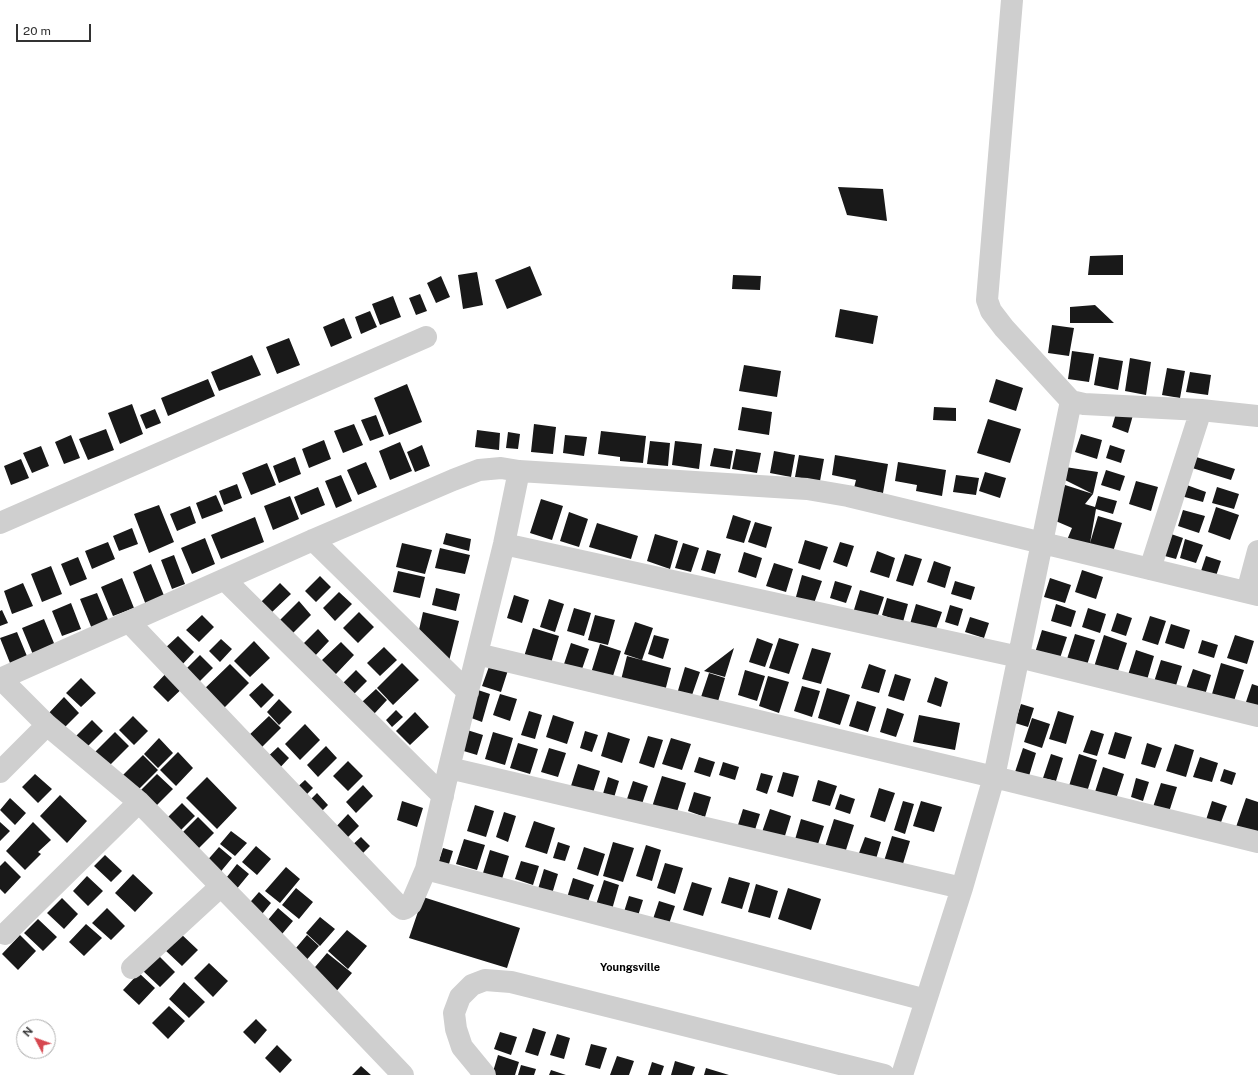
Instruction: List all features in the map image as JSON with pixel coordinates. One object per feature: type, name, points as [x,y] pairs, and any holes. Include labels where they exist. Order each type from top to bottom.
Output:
[{"type":"street","points":[[1012,0],[987,300],[991,311],[1004,328],[1071,401],[1084,404],[1201,410],[1258,416]]},
{"type":"street","points":[[0,523],[426,337]]},
{"type":"street","points":[[902,1075],[962,888],[994,778],[1071,401]]},
{"type":"street","points":[[1150,569],[1201,410]]},
{"type":"street","points":[[403,1075],[298,965],[138,802],[47,725],[0,679],[313,540],[480,470],[501,468],[519,471],[806,489],[848,496],[1252,594],[1258,551]]},
{"type":"street","points":[[129,622],[399,906],[403,909],[406,908],[411,904],[426,869],[449,768],[504,544],[519,471]]},
{"type":"street","points":[[313,540],[468,692]]},
{"type":"street","points":[[504,544],[1019,657],[1258,716]]},
{"type":"street","points":[[225,580],[443,796]]},
{"type":"street","points":[[477,654],[1258,842]]},
{"type":"street","points":[[0,772],[47,725]]},
{"type":"street","points":[[449,768],[962,888]]},
{"type":"street","points":[[5,934],[138,802]]},
{"type":"street","points":[[426,869],[926,1000]]},
{"type":"street","points":[[132,968],[220,887]]},
{"type":"street","points":[[485,1075],[462,1047],[456,1029],[454,1013],[460,997],[472,985],[485,980],[511,982],[884,1075]]},
{"type":"building","points":[[838,187],[883,189],[887,221],[847,215]]},
{"type":"building","points":[[1123,255],[1123,275],[1088,275],[1090,256]]},
{"type":"building","points":[[530,266],[542,295],[507,309],[495,280]]},
{"type":"building","points":[[477,272],[483,305],[463,309],[458,275]]},
{"type":"building","points":[[733,275],[761,276],[760,290],[732,289]]},
{"type":"building","points":[[441,276],[450,297],[436,303],[427,283]]},
{"type":"building","points":[[420,294],[427,311],[416,315],[409,298]]},
{"type":"building","points":[[393,296],[401,317],[380,325],[372,304]]},
{"type":"building","points":[[1095,305],[1114,323],[1070,323],[1070,307]]},
{"type":"building","points":[[840,309],[878,316],[873,344],[835,337]]},
{"type":"building","points":[[370,311],[377,327],[361,334],[355,317]]},
{"type":"building","points":[[344,318],[352,338],[331,347],[323,327]]},
{"type":"building","points":[[1052,325],[1074,328],[1069,356],[1048,353]]},
{"type":"building","points":[[289,338],[300,365],[277,374],[266,347]]},
{"type":"building","points":[[1072,351],[1094,354],[1089,382],[1068,379]]},
{"type":"building","points":[[252,355],[261,375],[219,391],[211,372]]},
{"type":"building","points":[[1099,357],[1123,361],[1118,390],[1094,385]]},
{"type":"building","points":[[1130,358],[1151,362],[1146,395],[1125,391]]},
{"type":"building","points":[[744,365],[781,371],[777,397],[739,391]]},
{"type":"building","points":[[1167,368],[1185,371],[1180,398],[1162,395]]},
{"type":"building","points":[[1190,372],[1211,375],[1208,395],[1186,392]]},
{"type":"building","points":[[208,379],[215,396],[168,416],[161,398]]},
{"type":"building","points":[[996,379],[1023,388],[1016,411],[989,402]]},
{"type":"building","points":[[407,384],[422,422],[389,435],[374,398]]},
{"type":"building","points":[[132,404],[143,434],[120,444],[108,413]]},
{"type":"building","points":[[742,407],[772,412],[769,435],[738,430]]},
{"type":"building","points":[[934,407],[956,408],[956,421],[933,420]]},
{"type":"building","points":[[155,409],[161,423],[146,429],[140,415]]},
{"type":"building","points":[[1117,410],[1133,415],[1128,433],[1112,427]]},
{"type":"building","points":[[376,415],[384,436],[370,441],[361,420]]},
{"type":"building","points":[[988,419],[1021,429],[1010,463],[977,453]]},
{"type":"building","points":[[354,424],[363,445],[343,453],[334,431]]},
{"type":"building","points":[[534,424],[556,427],[553,454],[531,452]]},
{"type":"building","points":[[106,429],[114,450],[88,460],[79,439]]},
{"type":"building","points":[[477,430],[500,433],[499,450],[475,447]]},
{"type":"building","points":[[601,431],[646,436],[643,463],[620,461],[620,457],[598,454]]},
{"type":"building","points":[[508,432],[520,434],[518,449],[506,448]]},
{"type":"building","points":[[1081,434],[1102,440],[1097,459],[1075,452]]},
{"type":"building","points":[[71,435],[80,458],[64,464],[55,442]]},
{"type":"building","points":[[565,435],[587,437],[584,456],[563,453]]},
{"type":"building","points":[[324,440],[331,459],[309,468],[302,449]]},
{"type":"building","points":[[650,441],[670,443],[668,466],[647,464]]},
{"type":"building","points":[[675,441],[702,444],[699,469],[672,465]]},
{"type":"building","points":[[400,442],[412,471],[390,480],[379,451]]},
{"type":"building","points":[[422,445],[430,466],[415,472],[407,452]]},
{"type":"building","points":[[1110,445],[1125,450],[1121,463],[1106,458]]},
{"type":"building","points":[[41,446],[49,466],[32,473],[23,453]]},
{"type":"building","points":[[714,448],[733,451],[730,469],[710,466]]},
{"type":"building","points":[[736,449],[761,453],[757,473],[732,469]]},
{"type":"building","points":[[774,451],[795,455],[791,477],[770,473]]},
{"type":"building","points":[[799,455],[824,459],[820,481],[795,477]]},
{"type":"building","points":[[835,455],[888,464],[883,493],[854,488],[856,480],[832,475]]},
{"type":"building","points":[[1193,456],[1235,469],[1231,480],[1189,467]]},
{"type":"building","points":[[295,457],[301,474],[279,483],[273,466]]},
{"type":"building","points":[[21,459],[29,478],[11,485],[4,466]]},
{"type":"building","points":[[366,462],[377,487],[358,495],[347,470]]},
{"type":"building","points":[[898,462],[946,470],[942,496],[916,491],[917,485],[895,481]]},
{"type":"building","points":[[267,463],[276,485],[251,495],[242,473]]},
{"type":"building","points":[[1065,467],[1098,472],[1093,494],[1061,478]]},
{"type":"building","points":[[1106,470],[1125,476],[1120,491],[1101,485]]},
{"type":"building","points":[[985,472],[1006,478],[1000,498],[979,491]]},
{"type":"building","points":[[341,475],[352,501],[336,508],[325,481]]},
{"type":"building","points":[[956,475],[979,478],[976,495],[953,492]]},
{"type":"building","points":[[1136,481],[1158,487],[1151,511],[1129,504]]},
{"type":"building","points":[[237,484],[242,498],[224,505],[219,491]]},
{"type":"building","points":[[1184,484],[1206,492],[1203,502],[1181,496]]},
{"type":"building","points":[[1065,485],[1093,494],[1085,504],[1095,507],[1098,496],[1117,501],[1113,514],[1096,509],[1090,543],[1098,516],[1122,523],[1112,555],[1067,540],[1072,528],[1051,519]]},
{"type":"building","points":[[318,487],[325,505],[301,515],[294,497]]},
{"type":"building","points":[[1217,487],[1239,494],[1234,509],[1212,503]]},
{"type":"building","points":[[216,495],[223,511],[202,519],[196,503]]},
{"type":"building","points":[[290,496],[299,519],[273,530],[264,506]]},
{"type":"building","points":[[541,499],[563,506],[552,540],[530,533]]},
{"type":"building","points":[[159,505],[174,542],[149,553],[134,514]]},
{"type":"building","points":[[190,506],[196,523],[177,531],[170,514]]},
{"type":"building","points":[[1216,507],[1239,515],[1230,540],[1208,532]]},
{"type":"building","points":[[1183,510],[1205,516],[1199,533],[1178,526]]},
{"type":"building","points":[[569,512],[588,519],[579,547],[560,541]]},
{"type":"building","points":[[733,515],[751,521],[744,543],[726,538]]},
{"type":"building","points":[[255,517],[264,542],[221,559],[211,535]]},
{"type":"building","points":[[755,522],[772,527],[766,548],[748,542]]},
{"type":"building","points":[[597,523],[638,536],[631,559],[589,547]]},
{"type":"building","points":[[132,528],[138,544],[119,551],[113,536]]},
{"type":"building","points":[[446,533],[471,539],[469,551],[443,544]]},
{"type":"building","points":[[1168,533],[1183,538],[1176,559],[1161,555]]},
{"type":"building","points":[[655,534],[678,541],[670,569],[647,561]]},
{"type":"building","points":[[205,538],[215,564],[192,574],[181,548]]},
{"type":"building","points":[[1185,539],[1203,545],[1196,563],[1180,558]]},
{"type":"building","points":[[805,540],[828,547],[820,570],[798,563]]},
{"type":"building","points":[[108,542],[115,559],[92,569],[85,551]]},
{"type":"building","points":[[840,542],[854,546],[847,567],[833,562]]},
{"type":"building","points":[[402,543],[432,550],[425,574],[396,567]]},
{"type":"building","points":[[683,543],[699,548],[691,572],[675,568]]},
{"type":"building","points":[[440,548],[470,555],[465,574],[435,568]]},
{"type":"building","points":[[707,550],[721,554],[715,574],[701,570]]},
{"type":"building","points":[[877,551],[895,558],[889,578],[870,572]]},
{"type":"building","points":[[744,552],[762,558],[756,578],[738,572]]},
{"type":"building","points":[[905,554],[922,559],[913,586],[896,581]]},
{"type":"building","points":[[174,555],[185,584],[172,589],[161,560]]},
{"type":"building","points":[[1206,556],[1221,561],[1216,576],[1201,571]]},
{"type":"building","points":[[78,557],[87,579],[70,586],[61,564]]},
{"type":"building","points":[[934,561],[951,567],[945,588],[927,582]]},
{"type":"building","points":[[774,563],[793,569],[786,592],[766,586]]},
{"type":"building","points":[[151,564],[165,598],[146,605],[133,572]]},
{"type":"building","points":[[51,566],[62,594],[42,602],[31,574]]},
{"type":"building","points":[[1082,570],[1103,577],[1096,599],[1075,592]]},
{"type":"building","points":[[398,571],[425,577],[420,598],[393,592]]},
{"type":"building","points":[[802,575],[822,581],[812,609],[794,604]]},
{"type":"building","points":[[320,576],[331,587],[316,602],[305,591]]},
{"type":"building","points":[[122,578],[134,608],[113,616],[101,587]]},
{"type":"building","points":[[1050,578],[1071,585],[1065,603],[1044,597]]},
{"type":"building","points":[[835,581],[852,586],[846,603],[830,598]]},
{"type":"building","points":[[955,581],[975,587],[971,600],[951,594]]},
{"type":"building","points":[[23,583],[33,606],[12,614],[4,591]]},
{"type":"building","points":[[280,583],[291,594],[271,613],[260,603]]},
{"type":"building","points":[[436,588],[460,594],[456,611],[432,605]]},
{"type":"building","points":[[860,590],[884,597],[876,621],[853,613]]},
{"type":"building","points":[[339,592],[352,604],[335,621],[323,608]]},
{"type":"building","points":[[97,593],[109,622],[92,629],[80,599]]},
{"type":"building","points":[[514,595],[529,600],[522,623],[507,618]]},
{"type":"building","points":[[887,598],[908,604],[903,622],[882,615]]},
{"type":"building","points":[[549,599],[564,604],[555,632],[540,627]]},
{"type":"building","points":[[299,601],[311,615],[292,634],[279,621]]},
{"type":"building","points":[[71,603],[81,629],[62,636],[52,611]]},
{"type":"building","points":[[916,604],[942,612],[935,632],[910,624]]},
{"type":"building","points":[[1056,604],[1076,611],[1071,627],[1051,621]]},
{"type":"building","points":[[950,605],[963,609],[958,626],[945,622]]},
{"type":"building","points":[[574,608],[591,613],[584,636],[567,631]]},
{"type":"building","points":[[1088,608],[1106,614],[1100,633],[1082,627]]},
{"type":"building","points":[[2,610],[8,623],[0,626],[0,611]]},
{"type":"building","points":[[359,612],[374,627],[358,643],[343,628]]},
{"type":"building","points":[[423,612],[459,621],[448,665],[417,639]]},
{"type":"building","points":[[1117,613],[1132,618],[1126,636],[1111,631]]},
{"type":"building","points":[[202,615],[214,627],[199,642],[186,630]]},
{"type":"building","points":[[595,615],[615,620],[608,645],[588,640]]},
{"type":"building","points":[[1150,616],[1166,621],[1158,645],[1142,640]]},
{"type":"building","points":[[970,617],[989,623],[984,638],[965,632]]},
{"type":"building","points":[[44,619],[56,648],[34,657],[22,628]]},
{"type":"building","points":[[635,622],[653,628],[642,660],[624,654]]},
{"type":"building","points":[[1171,624],[1190,630],[1184,649],[1165,643]]},
{"type":"building","points":[[533,628],[559,636],[549,670],[522,663]]},
{"type":"building","points":[[318,629],[329,641],[313,658],[301,646]]},
{"type":"building","points":[[1042,630],[1067,637],[1058,664],[1034,656]]},
{"type":"building","points":[[17,632],[29,661],[12,668],[0,638]]},
{"type":"building","points":[[1075,634],[1095,640],[1087,665],[1067,659]]},
{"type":"building","points":[[654,635],[669,639],[663,659],[648,654]]},
{"type":"building","points":[[1104,635],[1127,643],[1117,674],[1094,667]]},
{"type":"building","points":[[1235,635],[1254,641],[1247,664],[1227,658]]},
{"type":"building","points":[[178,636],[194,652],[179,668],[162,651]]},
{"type":"building","points":[[757,638],[773,644],[765,667],[749,662]]},
{"type":"building","points":[[779,638],[799,644],[789,674],[769,668]]},
{"type":"building","points":[[221,639],[232,649],[220,662],[209,651]]},
{"type":"building","points":[[1202,640],[1218,645],[1214,658],[1198,653]]},
{"type":"building","points":[[254,641],[270,658],[250,677],[234,661]]},
{"type":"building","points":[[341,642],[354,655],[336,674],[322,660]]},
{"type":"building","points":[[571,643],[589,649],[581,672],[563,667]]},
{"type":"building","points":[[600,644],[621,651],[612,679],[591,673]]},
{"type":"building","points":[[384,647],[397,660],[380,676],[367,663]]},
{"type":"building","points":[[734,648],[725,677],[704,671]]},
{"type":"building","points":[[812,648],[831,653],[821,684],[802,679]]},
{"type":"building","points":[[1136,650],[1154,656],[1147,680],[1128,675]]},
{"type":"building","points":[[200,655],[213,668],[196,685],[183,672]]},
{"type":"building","points":[[627,656],[671,668],[664,695],[620,684]]},
{"type":"building","points":[[1161,660],[1182,666],[1174,692],[1153,685]]},
{"type":"building","points":[[491,661],[509,667],[501,692],[482,686]]},
{"type":"building","points":[[402,663],[419,680],[393,705],[377,688]]},
{"type":"building","points":[[1221,663],[1244,670],[1234,701],[1212,694]]},
{"type":"building","points":[[230,664],[249,683],[218,714],[199,694]]},
{"type":"building","points":[[869,664],[886,670],[879,693],[861,688]]},
{"type":"building","points":[[173,666],[189,682],[168,702],[153,687]]},
{"type":"building","points":[[685,667],[700,672],[691,698],[677,694]]},
{"type":"building","points":[[1193,669],[1211,675],[1205,695],[1186,689]]},
{"type":"building","points":[[356,670],[367,681],[354,694],[343,683]]},
{"type":"building","points":[[745,670],[765,676],[757,701],[738,695]]},
{"type":"building","points":[[709,673],[725,678],[716,708],[699,703]]},
{"type":"building","points":[[895,674],[911,679],[904,701],[888,696]]},
{"type":"building","points":[[768,676],[789,682],[779,713],[759,706]]},
{"type":"building","points":[[935,677],[948,682],[941,707],[927,702]]},
{"type":"building","points":[[81,678],[96,693],[81,707],[66,693]]},
{"type":"building","points":[[262,683],[274,695],[261,708],[249,695]]},
{"type":"building","points":[[1252,684],[1258,686],[1258,709],[1245,705]]},
{"type":"building","points":[[802,686],[820,691],[812,717],[794,711]]},
{"type":"building","points":[[827,688],[850,695],[840,725],[818,718]]},
{"type":"building","points":[[376,689],[387,700],[374,714],[362,702]]},
{"type":"building","points":[[475,689],[490,694],[482,722],[466,716]]},
{"type":"building","points":[[500,694],[517,699],[510,721],[493,715]]},
{"type":"building","points":[[64,697],[79,713],[61,731],[46,716]]},
{"type":"building","points":[[279,699],[292,712],[279,725],[267,712]]},
{"type":"building","points":[[857,701],[876,707],[868,732],[849,726]]},
{"type":"building","points":[[1021,704],[1034,708],[1028,727],[1015,723]]},
{"type":"building","points":[[887,708],[904,714],[896,737],[880,732]]},
{"type":"building","points":[[396,710],[403,717],[392,727],[386,720]]},
{"type":"building","points":[[529,711],[542,715],[535,739],[521,735]]},
{"type":"building","points":[[1058,711],[1074,716],[1066,744],[1049,739]]},
{"type":"building","points":[[415,712],[429,727],[410,745],[396,731]]},
{"type":"building","points":[[553,715],[574,722],[567,744],[546,737]]},
{"type":"building","points":[[919,715],[960,723],[955,750],[913,742]]},
{"type":"building","points":[[133,716],[148,731],[134,745],[119,730]]},
{"type":"building","points":[[269,716],[281,728],[259,750],[246,738]]},
{"type":"building","points":[[1032,718],[1050,724],[1042,748],[1024,742]]},
{"type":"building","points":[[92,720],[103,731],[85,749],[74,738]]},
{"type":"building","points":[[305,724],[320,740],[300,760],[285,744]]},
{"type":"building","points":[[464,729],[483,735],[477,755],[457,749]]},
{"type":"building","points":[[1091,730],[1104,734],[1097,756],[1083,752]]},
{"type":"building","points":[[585,731],[598,735],[592,752],[580,748]]},
{"type":"building","points":[[115,732],[129,746],[106,769],[92,755]]},
{"type":"building","points":[[493,732],[513,738],[505,765],[485,759]]},
{"type":"building","points":[[608,732],[630,739],[622,763],[601,756]]},
{"type":"building","points":[[1115,732],[1132,737],[1125,759],[1108,754]]},
{"type":"building","points":[[648,736],[663,740],[654,768],[639,763]]},
{"type":"building","points":[[159,738],[173,753],[158,768],[144,754]]},
{"type":"building","points":[[671,738],[691,744],[682,770],[662,764]]},
{"type":"building","points":[[518,743],[538,749],[530,774],[510,768]]},
{"type":"building","points":[[1147,743],[1162,748],[1155,768],[1141,764]]},
{"type":"building","points":[[1175,744],[1194,750],[1186,777],[1166,771]]},
{"type":"building","points":[[326,746],[337,758],[318,777],[307,765]]},
{"type":"building","points":[[278,747],[289,758],[275,773],[263,761]]},
{"type":"building","points":[[549,748],[566,753],[558,777],[541,772]]},
{"type":"building","points":[[1023,748],[1036,753],[1029,776],[1015,772]]},
{"type":"building","points":[[178,752],[193,768],[176,786],[160,770]]},
{"type":"building","points":[[1051,754],[1063,758],[1056,781],[1043,778]]},
{"type":"building","points":[[1079,754],[1097,760],[1087,792],[1069,786]]},
{"type":"building","points":[[143,755],[158,770],[135,793],[120,778]]},
{"type":"building","points":[[699,757],[715,762],[710,777],[694,772]]},
{"type":"building","points":[[1200,757],[1218,763],[1212,782],[1193,777]]},
{"type":"building","points":[[348,761],[363,776],[348,791],[333,776]]},
{"type":"building","points":[[723,762],[739,767],[735,780],[719,775]]},
{"type":"building","points":[[578,764],[600,771],[592,796],[570,789]]},
{"type":"building","points":[[1103,767],[1124,774],[1115,802],[1094,795]]},
{"type":"building","points":[[1224,769],[1236,773],[1232,785],[1220,781]]},
{"type":"building","points":[[783,772],[799,776],[793,797],[777,792]]},
{"type":"building","points":[[761,773],[773,776],[767,794],[756,790]]},
{"type":"building","points":[[35,774],[52,789],[38,803],[22,787]]},
{"type":"building","points":[[157,774],[173,789],[152,810],[136,795]]},
{"type":"building","points":[[662,776],[686,783],[676,815],[652,807]]},
{"type":"building","points":[[207,777],[237,808],[217,829],[186,798]]},
{"type":"building","points":[[608,777],[619,781],[613,801],[602,797]]},
{"type":"building","points":[[1136,778],[1149,782],[1143,801],[1131,797]]},
{"type":"building","points":[[305,780],[313,788],[302,799],[293,791]]},
{"type":"building","points":[[818,780],[837,786],[830,806],[812,801]]},
{"type":"building","points":[[633,781],[648,786],[642,804],[627,799]]},
{"type":"building","points":[[1161,783],[1177,787],[1169,812],[1153,807]]},
{"type":"building","points":[[363,785],[373,796],[356,813],[346,802]]},
{"type":"building","points":[[879,788],[895,793],[885,822],[870,817]]},
{"type":"building","points":[[694,792],[711,797],[705,817],[688,811]]},
{"type":"building","points":[[317,793],[328,805],[318,815],[307,803]]},
{"type":"building","points":[[840,794],[855,799],[850,814],[835,809]]},
{"type":"building","points":[[60,795],[87,821],[67,843],[40,816]]},
{"type":"building","points":[[10,798],[26,813],[15,825],[0,810]]},
{"type":"building","points":[[1246,798],[1258,802],[1258,832],[1236,827]]},
{"type":"building","points":[[402,801],[423,808],[417,827],[397,820]]},
{"type":"building","points":[[903,801],[914,804],[905,834],[894,830]]},
{"type":"building","points":[[921,801],[942,807],[934,832],[913,826]]},
{"type":"building","points":[[1212,801],[1227,806],[1220,825],[1206,820]]},
{"type":"building","points":[[182,803],[195,816],[177,834],[164,821]]},
{"type":"building","points":[[475,805],[494,811],[486,837],[467,831]]},
{"type":"building","points":[[743,809],[760,814],[754,833],[737,828]]},
{"type":"building","points":[[770,809],[791,816],[784,839],[762,832]]},
{"type":"building","points":[[504,812],[516,816],[508,842],[496,837]]},
{"type":"building","points":[[348,814],[359,826],[344,841],[333,830]]},
{"type":"building","points":[[198,817],[214,833],[195,852],[179,836]]},
{"type":"building","points":[[801,819],[824,826],[816,850],[794,843]]},
{"type":"building","points":[[834,819],[854,825],[845,853],[825,847]]},
{"type":"building","points":[[534,821],[555,828],[547,854],[525,847]]},
{"type":"building","points":[[0,822],[10,831],[0,841]]},
{"type":"building","points":[[33,822],[51,840],[38,852],[41,854],[25,870],[6,851]]},
{"type":"building","points":[[231,831],[247,843],[235,856],[220,844]]},
{"type":"building","points":[[892,836],[910,841],[902,867],[884,861]]},
{"type":"building","points":[[361,837],[370,846],[357,859],[348,849]]},
{"type":"building","points":[[865,837],[881,842],[876,859],[859,853]]},
{"type":"building","points":[[464,839],[485,845],[477,870],[456,864]]},
{"type":"building","points":[[558,842],[570,846],[565,861],[553,858]]},
{"type":"building","points":[[613,842],[634,848],[623,882],[603,876]]},
{"type":"building","points":[[646,845],[661,850],[652,881],[636,876]]},
{"type":"building","points":[[256,846],[271,859],[257,875],[242,862]]},
{"type":"building","points":[[219,847],[232,858],[218,875],[205,863]]},
{"type":"building","points":[[584,847],[605,854],[598,876],[577,869]]},
{"type":"building","points":[[443,848],[453,851],[448,867],[438,864]]},
{"type":"building","points":[[490,850],[509,856],[502,879],[483,873]]},
{"type":"building","points":[[105,855],[122,871],[111,882],[94,866]]},
{"type":"building","points":[[5,861],[21,877],[5,894],[0,889],[0,866]]},
{"type":"building","points":[[521,861],[539,866],[533,885],[515,879]]},
{"type":"building","points":[[665,863],[683,868],[675,894],[657,888]]},
{"type":"building","points":[[237,864],[249,874],[235,891],[223,882]]},
{"type":"building","points":[[286,867],[300,879],[280,903],[265,891]]},
{"type":"building","points":[[544,869],[558,874],[552,894],[538,889]]},
{"type":"building","points":[[133,874],[153,893],[135,912],[115,893]]},
{"type":"building","points":[[87,876],[103,891],[88,906],[73,891]]},
{"type":"building","points":[[729,877],[750,883],[742,909],[721,903]]},
{"type":"building","points":[[573,878],[594,885],[586,907],[566,901]]},
{"type":"building","points":[[604,880],[619,885],[611,913],[595,908]]},
{"type":"building","points":[[692,882],[712,888],[703,916],[683,910]]},
{"type":"building","points":[[756,884],[778,891],[770,918],[748,912]]},
{"type":"building","points":[[296,888],[313,902],[299,919],[282,905]]},
{"type":"building","points":[[788,888],[821,899],[811,930],[778,919]]},
{"type":"building","points":[[259,892],[271,903],[258,919],[245,908]]},
{"type":"building","points":[[629,896],[643,900],[637,919],[623,915]]},
{"type":"building","points":[[423,897],[520,928],[507,968],[409,938]]},
{"type":"building","points":[[62,898],[78,914],[64,929],[47,913]]},
{"type":"building","points":[[659,901],[675,906],[668,927],[652,922]]},
{"type":"building","points":[[107,908],[125,926],[111,940],[92,923]]},
{"type":"building","points":[[278,908],[293,921],[277,940],[262,927]]},
{"type":"building","points":[[320,917],[335,929],[320,946],[306,933]]},
{"type":"building","points":[[38,919],[57,937],[43,951],[24,933]]},
{"type":"building","points":[[86,924],[102,938],[84,956],[69,942]]},
{"type":"building","points":[[347,930],[367,946],[348,969],[328,951]]},
{"type":"building","points":[[180,933],[198,950],[182,966],[164,949]]},
{"type":"building","points":[[20,935],[36,951],[18,970],[2,954]]},
{"type":"building","points":[[307,935],[319,946],[302,965],[290,955]]},
{"type":"building","points":[[156,953],[175,972],[160,987],[141,969]]},
{"type":"building","points":[[327,953],[352,973],[334,994],[310,973]]},
{"type":"building","points":[[209,963],[228,981],[213,997],[194,978]]},
{"type":"building","points":[[139,973],[155,988],[139,1005],[123,990]]},
{"type":"building","points":[[184,982],[205,1002],[189,1018],[169,999]]},
{"type":"building","points":[[169,1006],[185,1021],[168,1039],[152,1023]]},
{"type":"building","points":[[256,1019],[267,1030],[255,1044],[243,1032]]},
{"type":"building","points":[[533,1028],[546,1032],[538,1056],[525,1052]]},
{"type":"building","points":[[500,1032],[517,1037],[511,1055],[494,1049]]},
{"type":"building","points":[[557,1034],[570,1038],[564,1059],[550,1055]]},
{"type":"building","points":[[591,1044],[607,1048],[600,1069],[585,1065]]},
{"type":"building","points":[[277,1045],[292,1060],[280,1073],[265,1058]]},
{"type":"building","points":[[498,1055],[519,1062],[515,1075],[492,1075]]},
{"type":"building","points":[[617,1056],[634,1061],[629,1075],[610,1075]]},
{"type":"building","points":[[675,1061],[695,1067],[692,1075],[671,1075]]},
{"type":"building","points":[[652,1062],[664,1066],[661,1075],[648,1075]]},
{"type":"building","points":[[521,1065],[536,1069],[534,1075],[518,1075]]},
{"type":"building","points":[[361,1066],[371,1075],[352,1075]]},
{"type":"building","points":[[706,1068],[729,1075],[704,1075]]},
{"type":"building","points":[[551,1070],[566,1075],[549,1075]]},
{"type":"district","name":"Youngsville","points":[[630,968]]}]
